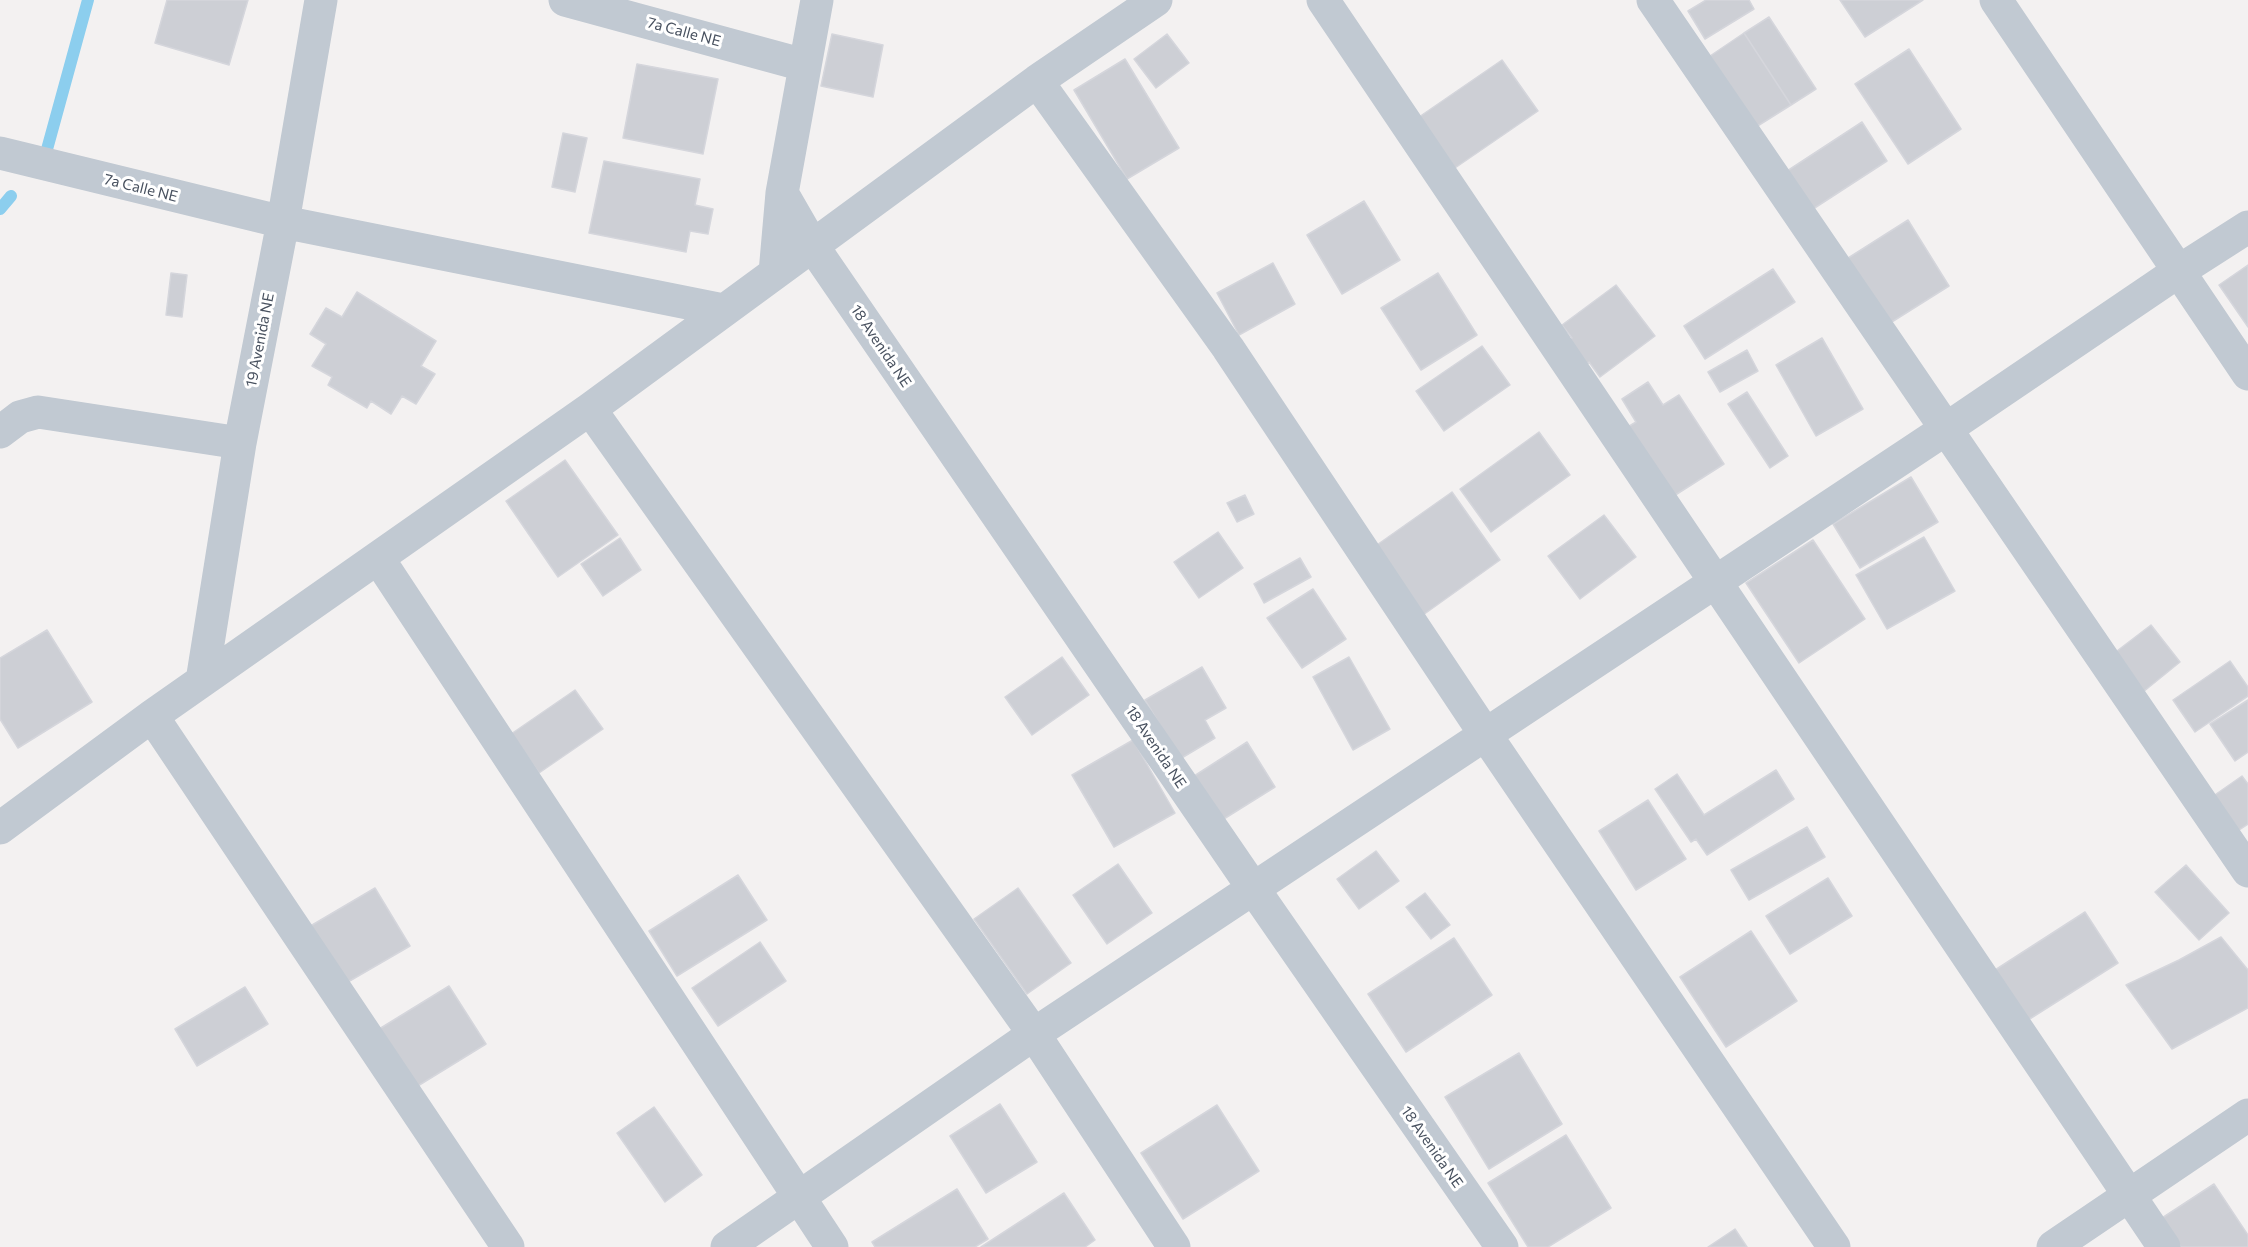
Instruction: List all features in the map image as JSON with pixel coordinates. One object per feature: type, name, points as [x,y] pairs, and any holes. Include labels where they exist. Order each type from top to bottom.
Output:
[{"type":"street","name":"19 Avenida NE","points":[[202,681],[240,443],[283,222],[321,0]]},
{"type":"street","name":"7a Calle NE","points":[[565,0],[804,64]]},
{"type":"street","points":[[776,273],[782,193],[817,0]]},
{"type":"street","points":[[0,828],[152,716],[590,409],[1037,81],[1156,0]]},
{"type":"street","points":[[1323,0],[2164,1247]]},
{"type":"street","points":[[1653,0],[2248,871]]},
{"type":"street","points":[[1996,0],[2248,374]]},
{"type":"street","points":[[1037,81],[1228,348],[1485,734],[1834,1247]]},
{"type":"street","name":"7a Calle NE","points":[[0,153],[283,222],[723,310]]},
{"type":"street","name":"18 Avenida NE","points":[[782,193],[812,245],[1502,1247]]},
{"type":"street","points":[[727,1247],[1034,1034],[2248,227]]},
{"type":"street","points":[[590,409],[1034,1034],[1174,1247]]},
{"type":"street","points":[[0,432],[20,417],[38,412],[240,443]]},
{"type":"street","points":[[378,558],[832,1247]]},
{"type":"street","points":[[152,716],[508,1247]]},
{"type":"street","points":[[2053,1247],[2248,1115]]},
{"type":"building","points":[[167,0],[248,0],[229,65],[155,43]]},
{"type":"building","points":[[1706,0],[1749,0],[1754,9],[1705,39],[1688,11]]},
{"type":"building","points":[[1840,0],[1923,0],[1865,37]]},
{"type":"building","points":[[1769,17],[1816,89],[1791,105],[1744,33]]},
{"type":"building","points":[[1744,33],[1791,105],[1756,127],[1710,56]]},
{"type":"building","points":[[832,34],[883,45],[873,97],[821,86]]},
{"type":"building","points":[[1167,34],[1189,63],[1156,88],[1134,59]]},
{"type":"building","points":[[1909,49],[1961,129],[1908,164],[1855,84]]},
{"type":"building","points":[[1125,59],[1179,148],[1127,179],[1074,90]]},
{"type":"building","points":[[1502,60],[1538,111],[1455,168],[1419,117]]},
{"type":"building","points":[[637,64],[718,79],[703,154],[623,138]]},
{"type":"building","points":[[1862,122],[1887,161],[1810,211],[1784,173]]},
{"type":"building","points":[[563,133],[587,138],[575,192],[552,187]]},
{"type":"building","points":[[604,161],[700,179],[695,205],[713,209],[708,234],[690,231],[686,252],[589,233]]},
{"type":"building","points":[[1364,201],[1400,260],[1342,294],[1307,235]]},
{"type":"building","points":[[1908,220],[1949,286],[1887,325],[1845,260]]},
{"type":"building","points":[[1273,263],[1295,304],[1239,335],[1217,293]]},
{"type":"building","points":[[2248,265],[2248,327],[2219,285]]},
{"type":"building","points":[[1773,269],[1795,302],[1705,359],[1684,326]]},
{"type":"building","points":[[171,273],[187,275],[182,317],[166,315]]},
{"type":"building","points":[[1438,273],[1477,335],[1421,370],[1381,308]]},
{"type":"building","points":[[1616,285],[1655,336],[1600,377],[1589,362],[1582,368],[1563,344],[1572,338],[1562,325]]},
{"type":"building","points":[[357,292],[436,341],[421,366],[435,374],[416,404],[402,396],[391,414],[371,401],[367,408],[328,385],[332,377],[312,366],[326,344],[310,334],[326,308],[342,317]]},
{"type":"building","points":[[1822,338],[1863,409],[1816,436],[1776,365]]},
{"type":"building","points":[[1482,346],[1510,385],[1444,431],[1416,391]]},
{"type":"building","points":[[1747,350],[1758,371],[1720,392],[1708,372]]},
{"type":"building","points":[[1648,382],[1663,405],[1679,395],[1724,464],[1666,501],[1621,431],[1636,422],[1622,399]]},
{"type":"building","points":[[1747,392],[1788,456],[1770,468],[1728,404]]},
{"type":"building","points":[[1539,432],[1570,475],[1491,532],[1460,489]]},
{"type":"building","points":[[565,460],[618,535],[558,577],[506,501]]},
{"type":"building","points":[[1911,477],[1938,522],[1860,568],[1833,524]]},
{"type":"building","points":[[1452,492],[1500,560],[1423,615],[1374,547]]},
{"type":"building","points":[[1245,495],[1254,514],[1237,522],[1227,503]]},
{"type":"building","points":[[1604,515],[1636,557],[1580,599],[1548,556]]},
{"type":"building","points":[[1218,532],[1243,568],[1199,598],[1174,562]]},
{"type":"building","points":[[1924,537],[1955,591],[1887,629],[1856,575]]},
{"type":"building","points":[[620,538],[641,570],[603,596],[581,564]]},
{"type":"building","points":[[1813,540],[1865,619],[1799,663],[1746,583]]},
{"type":"building","points":[[1300,558],[1311,577],[1264,603],[1254,584]]},
{"type":"building","points":[[1313,589],[1346,639],[1302,668],[1267,618]]},
{"type":"building","points":[[2151,625],[2180,662],[2143,692],[2113,654]]},
{"type":"building","points":[[47,630],[92,702],[18,748],[0,719],[0,658]]},
{"type":"building","points":[[1062,657],[1089,695],[1032,735],[1005,697]]},
{"type":"building","points":[[1349,657],[1390,729],[1353,750],[1313,677]]},
{"type":"building","points":[[2230,661],[2248,687],[2248,696],[2195,732],[2173,700]]},
{"type":"building","points":[[1202,667],[1226,708],[1205,720],[1215,738],[1180,759],[1145,700]]},
{"type":"building","points":[[575,690],[603,729],[539,773],[511,734]]},
{"type":"building","points":[[2248,700],[2248,752],[2235,761],[2210,724]]},
{"type":"building","points":[[1133,740],[1175,813],[1114,847],[1072,775]]},
{"type":"building","points":[[1247,742],[1275,787],[1219,822],[1191,778]]},
{"type":"building","points":[[1776,770],[1794,799],[1707,855],[1696,839],[1691,842],[1655,789],[1677,774],[1704,815]]},
{"type":"building","points":[[2242,776],[2248,784],[2248,824],[2233,834],[2209,799]]},
{"type":"building","points":[[1648,800],[1686,859],[1636,890],[1599,831]]},
{"type":"building","points":[[1807,827],[1825,857],[1749,900],[1731,870]]},
{"type":"building","points":[[1376,851],[1399,881],[1359,909],[1337,879]]},
{"type":"building","points":[[1118,864],[1152,913],[1107,944],[1073,895]]},
{"type":"building","points":[[2186,865],[2229,913],[2199,940],[2155,892]]},
{"type":"building","points":[[738,875],[767,920],[677,976],[649,931]]},
{"type":"building","points":[[1828,878],[1852,916],[1790,954],[1766,916]]},
{"type":"building","points":[[375,888],[410,946],[341,986],[307,928]]},
{"type":"building","points":[[1018,888],[1071,963],[1027,994],[974,919]]},
{"type":"building","points":[[1425,893],[1450,925],[1431,939],[1406,907]]},
{"type":"building","points":[[2085,912],[2118,963],[2028,1020],[1995,970]]},
{"type":"building","points":[[1751,931],[1797,1001],[1726,1047],[1680,977]]},
{"type":"building","points":[[2221,937],[2248,970],[2248,1008],[2172,1049],[2126,985]]},
{"type":"building","points":[[1454,938],[1492,995],[1406,1052],[1368,994]]},
{"type":"building","points":[[760,942],[786,981],[718,1026],[692,988]]},
{"type":"building","points":[[449,986],[486,1044],[408,1092],[371,1034]]},
{"type":"building","points":[[245,987],[268,1024],[197,1066],[175,1029]]},
{"type":"building","points":[[1519,1053],[1562,1124],[1489,1169],[1445,1097]]},
{"type":"building","points":[[1000,1104],[1037,1162],[986,1193],[950,1136]]},
{"type":"building","points":[[1217,1105],[1259,1171],[1183,1219],[1141,1153]]},
{"type":"building","points":[[654,1107],[702,1175],[665,1202],[617,1133]]},
{"type":"building","points":[[1566,1135],[1611,1208],[1548,1247],[1528,1247],[1488,1183]]},
{"type":"building","points":[[2214,1184],[2248,1235],[2248,1247],[2181,1247],[2162,1218]]},
{"type":"building","points":[[957,1189],[988,1239],[975,1247],[875,1247],[872,1242]]},
{"type":"building","points":[[1064,1193],[1095,1240],[1085,1247],[981,1247]]},
{"type":"building","points":[[1735,1229],[1747,1247],[1708,1247]]},
{"type":"waterway","points":[[46,153],[88,0]]},
{"type":"waterway","points":[[0,209],[11,196]]}]
